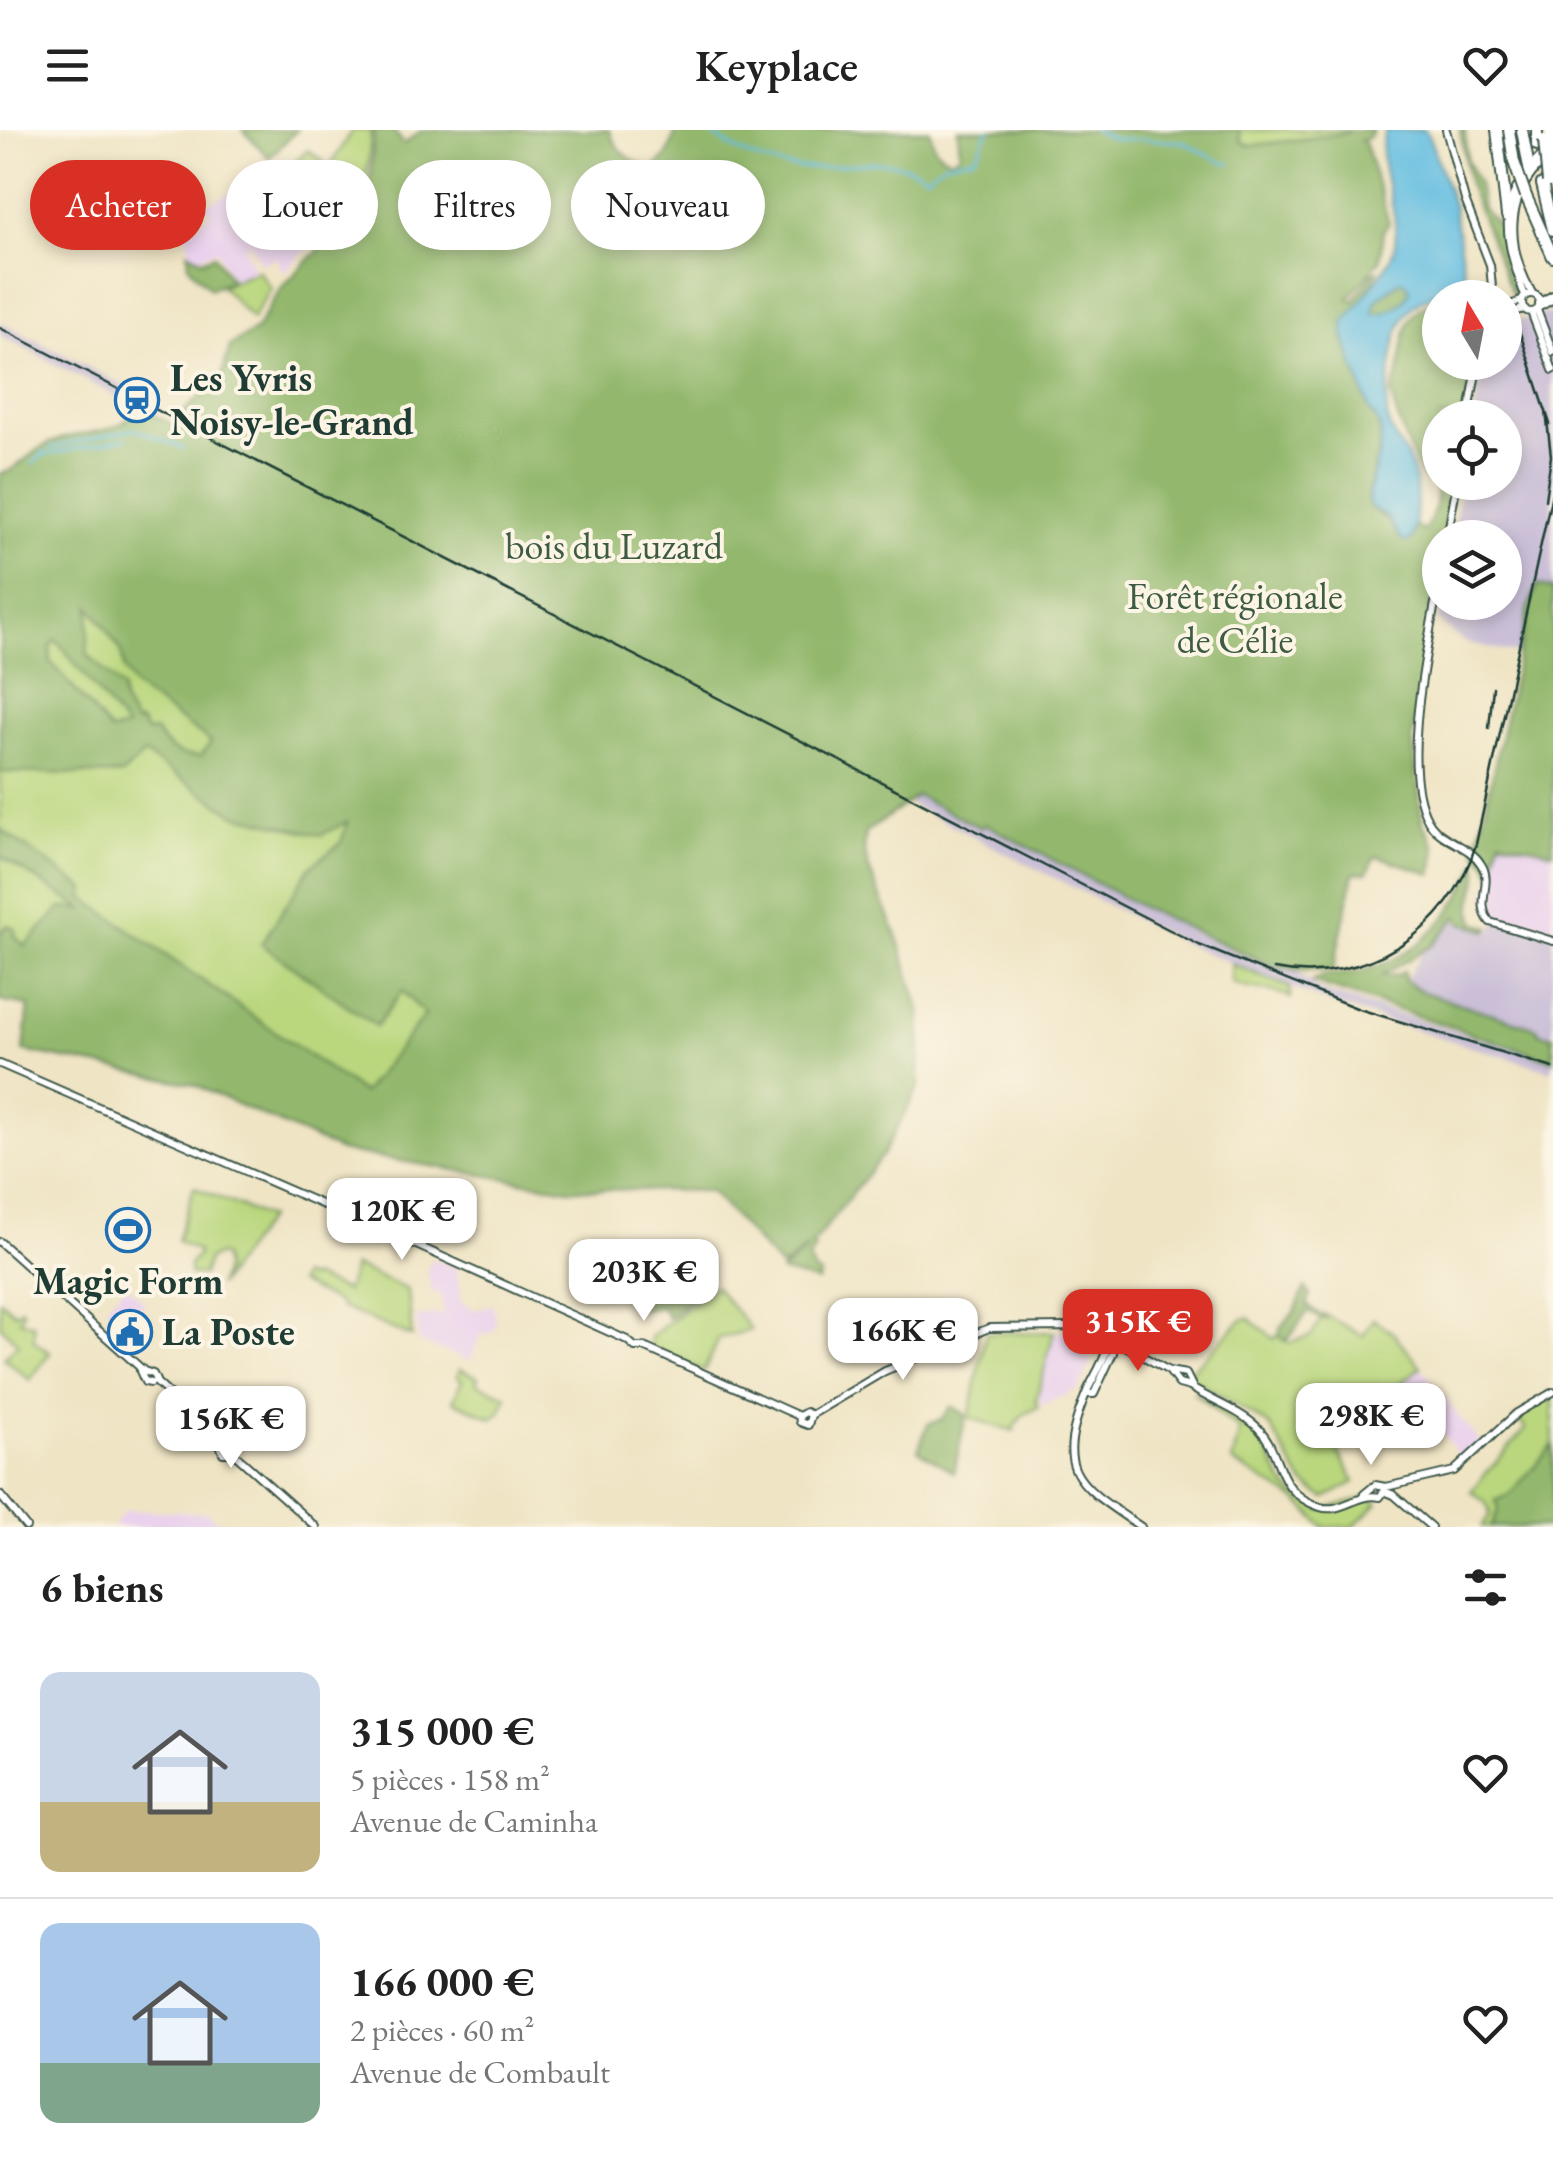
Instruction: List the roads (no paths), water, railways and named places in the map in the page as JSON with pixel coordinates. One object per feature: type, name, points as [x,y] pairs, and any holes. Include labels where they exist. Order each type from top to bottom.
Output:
[{"type":"highway","points":[[1497,130],[1507,216]]},
{"type":"highway","points":[[1509,130],[1514,162],[1553,257]]},
{"type":"highway","points":[[1522,130],[1529,168]]},
{"type":"highway","points":[[1545,137],[1553,164]]},
{"type":"highway","points":[[1545,137],[1545,183],[1553,230]]},
{"type":"highway","points":[[1545,183],[1553,206]]},
{"type":"highway","points":[[1531,304],[1553,297]]},
{"type":"street","points":[[1446,130],[1465,200],[1490,265],[1490,280]]},
{"type":"street","points":[[1545,137],[1517,185],[1507,216],[1510,250],[1553,370]]},
{"type":"street","points":[[1553,154],[1526,181],[1513,214],[1516,249],[1531,304],[1553,352]]},
{"type":"street","points":[[1522,306],[1531,304]]},
{"type":"street","points":[[1433,620],[1420,696],[1418,776],[1422,804],[1430,824],[1440,835],[1473,856],[1484,869],[1482,908],[1490,922],[1553,942]]},
{"type":"street","points":[[0,1064],[799,1416],[805,1425],[812,1422],[811,1414],[885,1372],[989,1328],[1067,1327],[1111,1341],[1169,1371],[1178,1376],[1178,1383],[1186,1383],[1258,1428],[1286,1481],[1310,1502],[1331,1508],[1371,1493],[1375,1485],[1394,1495],[1431,1527]]},
{"type":"street","points":[[0,1244],[146,1375],[146,1383],[153,1382],[222,1444],[224,1453],[232,1451],[316,1527]]},
{"type":"street","points":[[1111,1341],[1072,1438],[1073,1467],[1092,1493],[1141,1527]]},
{"type":"street","points":[[1383,1490],[1454,1471],[1517,1412],[1553,1392]]},
{"type":"street","points":[[0,1495],[26,1527]]},
{"type":"water","points":[[1386,130],[1424,130],[1429,136],[1453,204],[1466,280],[1422,280],[1422,300],[1403,320],[1394,349],[1387,413],[1391,430],[1411,465],[1416,486],[1414,528],[1412,539],[1406,542],[1386,516],[1370,507],[1369,489],[1379,454],[1380,431],[1344,336],[1344,323],[1381,274],[1395,242],[1396,226],[1383,161]],"holes":[[[1400,281],[1410,290],[1400,304],[1373,313],[1376,300]]]},
{"type":"waterway","points":[[707,130],[738,151],[774,164],[799,168],[894,164],[927,176],[944,163],[974,157],[988,130]]},
{"type":"waterway","points":[[1093,130],[1114,139],[1133,140]]},
{"type":"waterway","points":[[1137,139],[1183,142],[1231,164]]},
{"type":"waterway","points":[[50,448],[134,429],[183,448]]},
{"type":"waterway","points":[[41,456],[127,438]]},
{"type":"waterway","points":[[33,464],[45,452]]},
{"type":"railway","points":[[0,328],[130,395]]},
{"type":"railway","points":[[1522,339],[1550,424]]},
{"type":"railway","points":[[147,405],[1199,945],[1359,1009],[1553,1068]]},
{"type":"railway","points":[[1545,500],[1551,456],[1546,411]]},
{"type":"railway","points":[[1274,969],[1340,969],[1371,960],[1425,927],[1447,903],[1464,875],[1476,844],[1553,489]]},
{"type":"railway","points":[[1489,728],[1493,687]]},
{"type":"place","name":"Les Yvris Noisy-le-Grand","points":[[137,400]]},
{"type":"place","name":"Magic Form","points":[[128,1230]]},
{"type":"place","name":"La Poste","points":[[130,1332]]},
{"type":"park label","name":"bois du Luzard","points":[[614,546]]},
{"type":"park label","name":"Forêt régionale de Célie","points":[[1235,618]]}]
